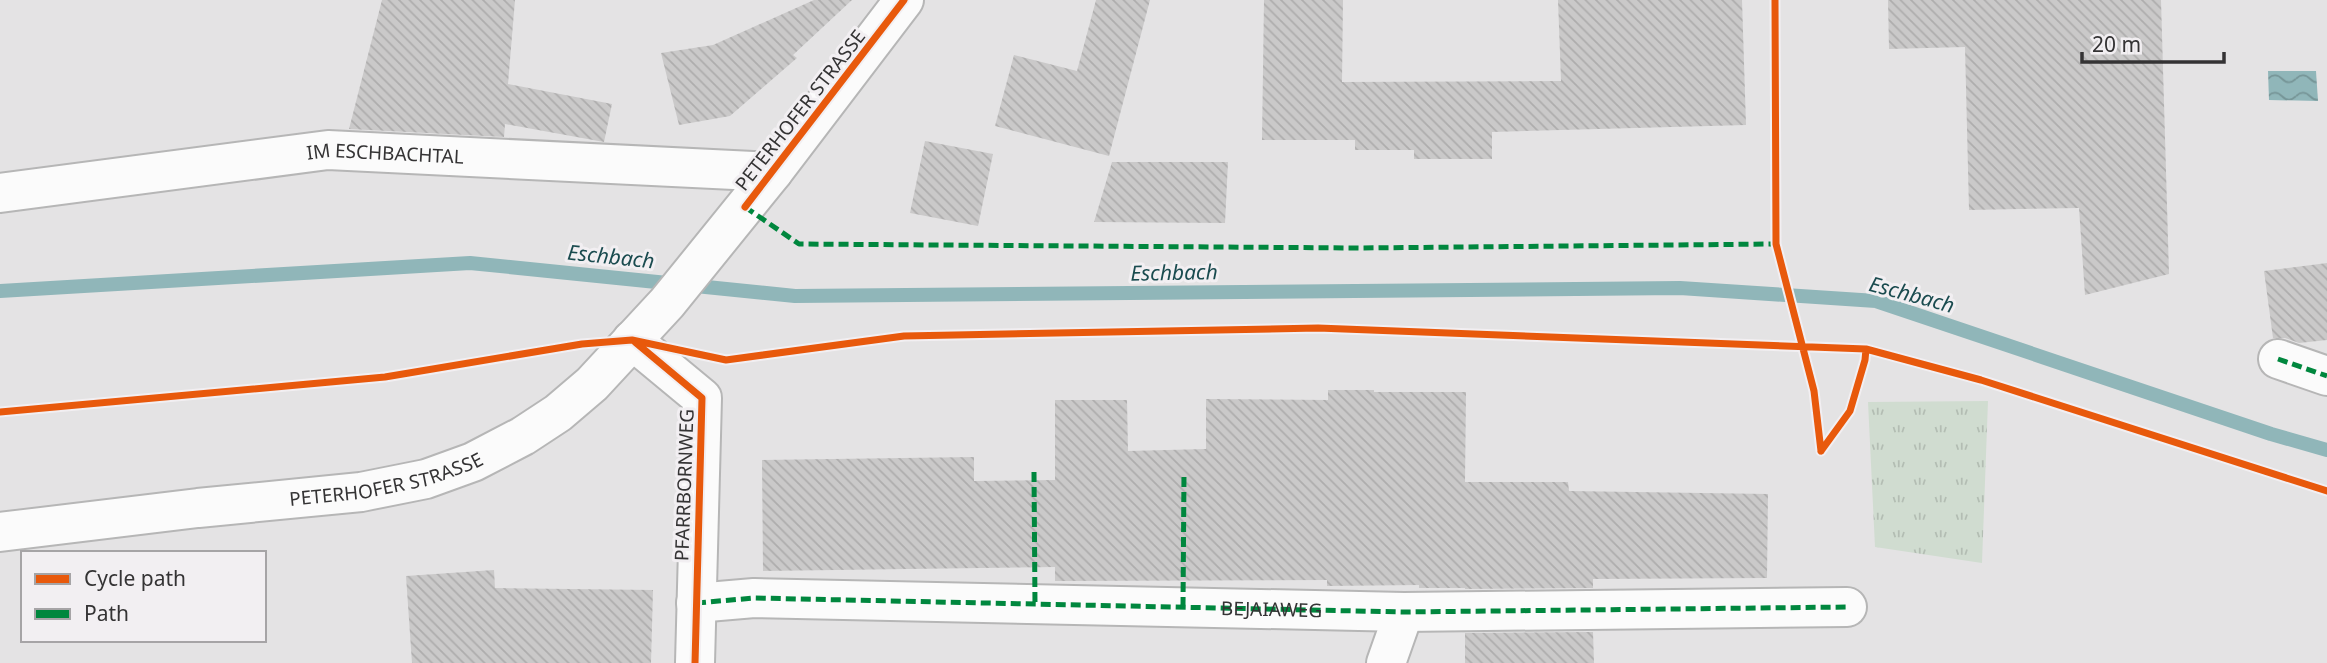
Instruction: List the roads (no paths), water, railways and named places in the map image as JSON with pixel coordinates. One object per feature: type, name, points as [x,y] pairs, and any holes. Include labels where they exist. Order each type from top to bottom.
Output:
[{"type":"street","name":"PETERHOFER STRASSE","points":[[0,532],[361,492],[426,479],[473,462],[523,436],[558,414],[592,384],[667,303],[773,172],[904,0]]},
{"type":"street","name":"IM ESCHBACHTAL","points":[[0,193],[328,150],[773,172]]},
{"type":"street","name":"PFARRBORNWEG","points":[[632,340],[702,398],[695,663]]},
{"type":"street","points":[[2278,359],[2327,376]]},
{"type":"street","name":"BEJAIAWEG","points":[[696,603],[767,599],[1404,612],[1847,607]]},
{"type":"street","points":[[1386,663],[1404,612]]},
{"type":"water","points":[[2268,71],[2316,71],[2318,101],[2269,100]]},
{"type":"waterway","name":"Eschbach","points":[[0,291],[470,263],[795,296],[1680,288],[1876,301],[2271,434],[2327,450]]}]
